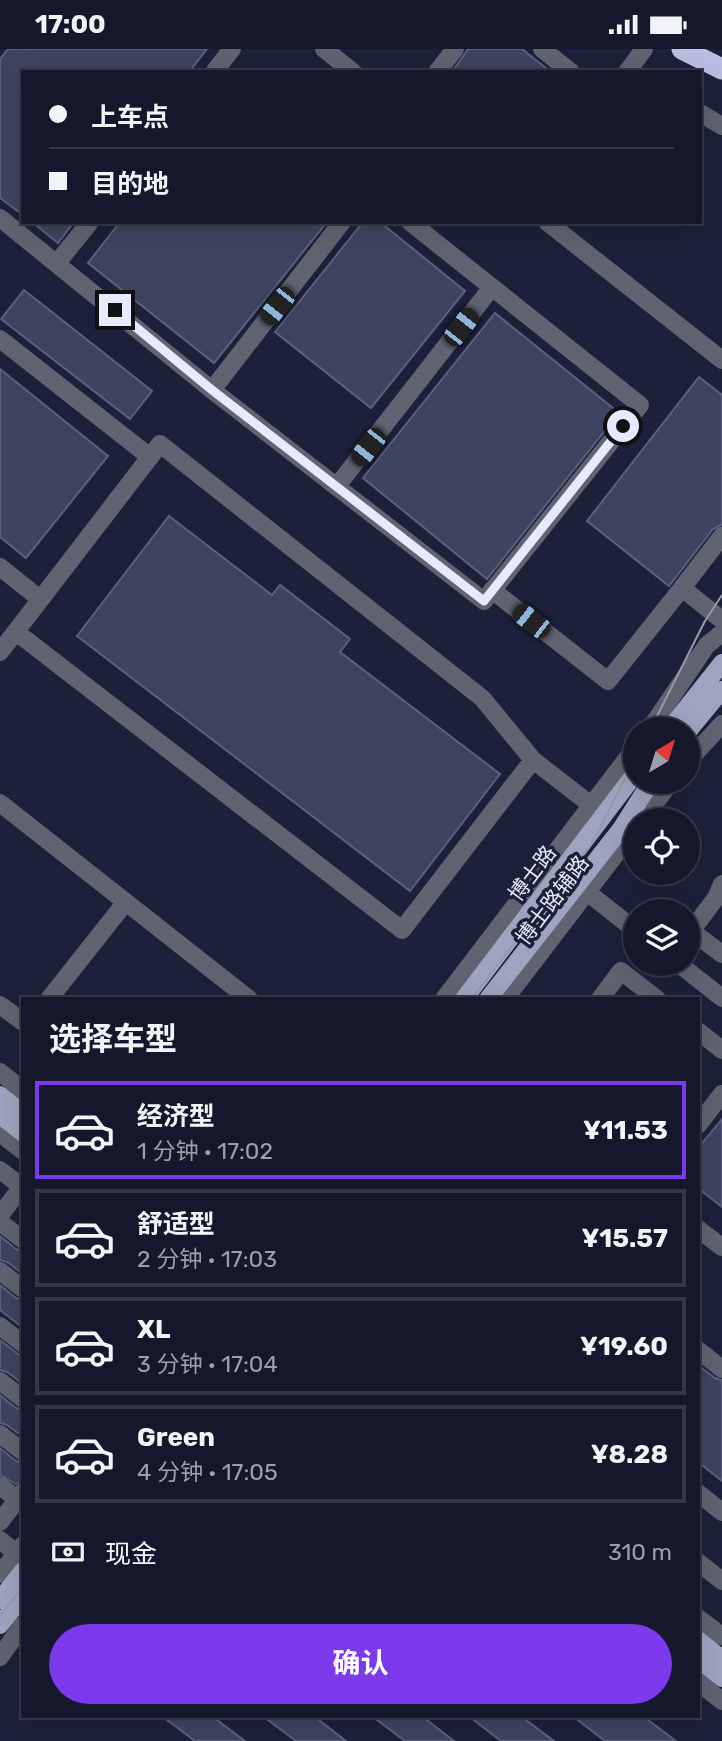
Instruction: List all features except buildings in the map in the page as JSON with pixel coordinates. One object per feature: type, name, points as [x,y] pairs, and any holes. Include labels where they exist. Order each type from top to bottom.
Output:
[{"type":"highway","points":[[682,49],[722,69]]},
{"type":"main road","points":[[679,717],[722,663]]},
{"type":"main road","points":[[700,717],[722,690]]},
{"type":"main road","name":"博士路","points":[[465,997],[598,811],[623,786]]},
{"type":"main road","name":"博士路","points":[[490,997],[621,829],[643,795]]},
{"type":"main road","points":[[0,1095],[21,1111]]},
{"type":"main road","points":[[0,1115],[21,1131]]},
{"type":"main road","points":[[0,1600],[21,1574]]},
{"type":"main road","points":[[0,1625],[21,1599]]},
{"type":"main road","points":[[700,1642],[722,1659]]},
{"type":"main road","points":[[700,1661],[722,1678]]},
{"type":"street","points":[[217,70],[232,49]]},
{"type":"street","points":[[324,49],[350,70]]},
{"type":"street","points":[[439,70],[455,49]]},
{"type":"street","points":[[542,49],[568,70]]},
{"type":"street","points":[[628,70],[644,49]]},
{"type":"street","points":[[702,114],[722,126]]},
{"type":"street","points":[[0,218],[212,390],[484,601],[640,405],[413,224]]},
{"type":"street","points":[[57,263],[88,224]]},
{"type":"street","points":[[212,390],[340,224]]},
{"type":"street","points":[[550,224],[722,360]]},
{"type":"street","points":[[337,486],[492,287]]},
{"type":"street","points":[[0,339],[150,457]]},
{"type":"street","points":[[0,652],[160,444],[482,698],[533,759],[598,811]]},
{"type":"street","points":[[492,590],[608,681],[722,537]]},
{"type":"street","points":[[0,568],[40,599]]},
{"type":"street","points":[[682,588],[722,620]]},
{"type":"street","points":[[16,632],[402,930],[533,759]]},
{"type":"street","points":[[658,717],[707,645],[722,633]]},
{"type":"street","points":[[700,748],[722,724]]},
{"type":"street","name":"博士路辅路","points":[[446,997],[598,811],[623,768]]},
{"type":"street","points":[[0,803],[246,997]]},
{"type":"street","name":"博士路辅路","points":[[507,997],[623,845]]},
{"type":"street","points":[[722,884],[716,898],[691,930],[722,954]]},
{"type":"street","points":[[587,892],[623,920]]},
{"type":"street","points":[[52,997],[125,903]]},
{"type":"street","points":[[602,997],[621,971],[654,997]]},
{"type":"street","points":[[694,976],[722,998]]},
{"type":"street","points":[[0,1005],[21,1021]]},
{"type":"street","points":[[700,1033],[722,1050]]},
{"type":"street","points":[[0,1072],[21,1088]]},
{"type":"street","points":[[700,1122],[722,1094]]},
{"type":"street","points":[[0,1133],[21,1149]]},
{"type":"street","points":[[0,1170],[21,1186]]},
{"type":"street","points":[[0,1215],[21,1188]]},
{"type":"street","points":[[0,1222],[21,1238]]},
{"type":"street","points":[[700,1230],[722,1247]]},
{"type":"street","points":[[0,1271],[21,1287]]},
{"type":"street","points":[[0,1327],[21,1343]]},
{"type":"street","points":[[700,1352],[722,1369]]},
{"type":"street","points":[[0,1381],[21,1397]]},
{"type":"street","points":[[0,1434],[21,1450]]},
{"type":"street","points":[[0,1486],[20,1496],[0,1522]]},
{"type":"street","points":[[700,1495],[722,1512]]},
{"type":"street","points":[[0,1540],[20,1549],[0,1574]]},
{"type":"street","points":[[700,1564],[722,1581]]},
{"type":"street","points":[[700,1620],[722,1636]]},
{"type":"street","points":[[0,1657],[21,1628]]},
{"type":"street","points":[[700,1684],[722,1701]]},
{"type":"tram line","points":[[657,717],[705,621],[722,595]]},
{"type":"tram line","points":[[473,997],[586,851],[623,783]]},
{"type":"tram line","points":[[0,1616],[21,1590]]},
{"type":"route","points":[[115,310],[212,390],[484,601],[623,426]]}]
